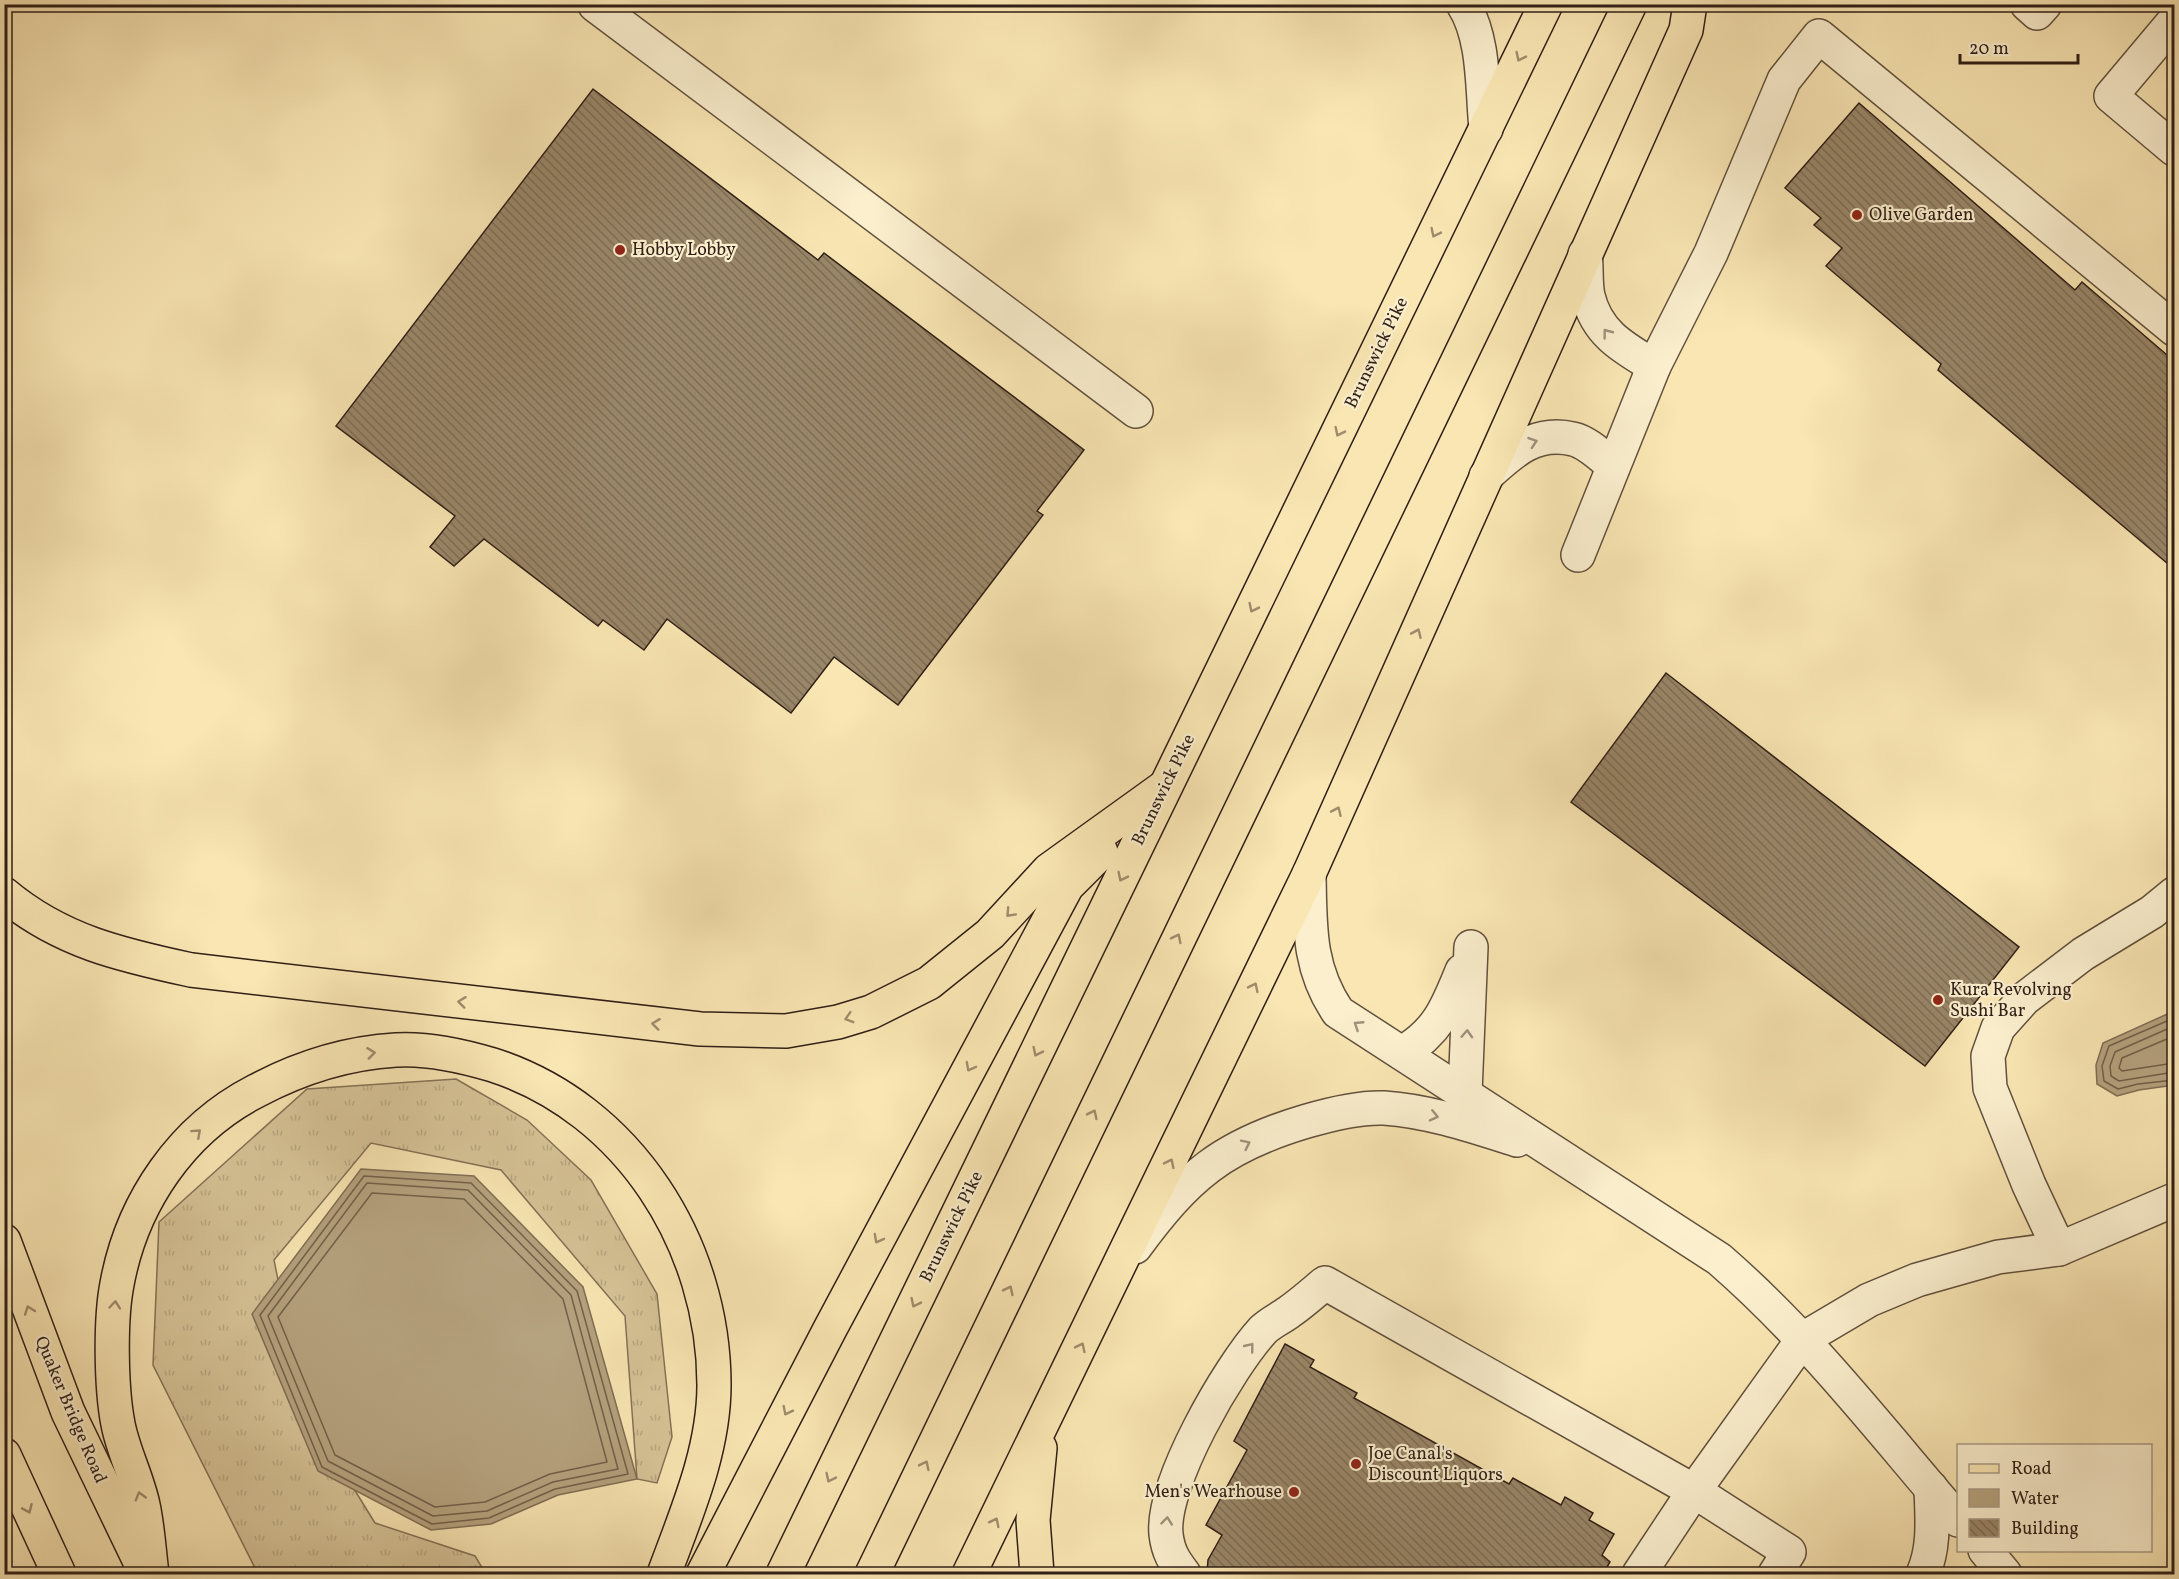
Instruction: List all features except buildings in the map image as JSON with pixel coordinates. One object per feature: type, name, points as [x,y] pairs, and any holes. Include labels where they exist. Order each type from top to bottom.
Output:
[{"type":"main road","name":"Brunswick Pike","points":[[783,1575],[1546,4]]},
{"type":"main road","points":[[872,1575],[1630,4]]},
{"type":"main road","points":[[969,1575],[1043,1427],[1309,874],[1686,30],[1690,4]]},
{"type":"main road","points":[[4,894],[69,937],[129,957],[191,970],[700,1029],[786,1031],[837,1022],[871,1012],[929,983],[990,934],[1049,870],[1166,786]]},
{"type":"main road","points":[[703,1575],[830,1329],[1068,886],[1166,786]]},
{"type":"main road","points":[[152,1575],[143,1503],[118,1423],[112,1334],[117,1284],[132,1230],[159,1176],[194,1133],[242,1098],[303,1068],[345,1056],[400,1049],[460,1055],[509,1070],[545,1087],[584,1112],[643,1170],[685,1243],[703,1298],[711,1337],[714,1387],[708,1437],[698,1482],[664,1575]]},
{"type":"main road","name":"Quaker Bridge Road","points":[[4,1241],[68,1412],[146,1575]]},
{"type":"main road","points":[[1037,1575],[1033,1520],[1043,1427]]},
{"type":"main road","points":[[4,1455],[59,1575]]},
{"type":"street","points":[[1463,4],[1470,15],[1478,43],[1486,129]]},
{"type":"street","points":[[2027,4],[2037,13],[2045,4]]},
{"type":"street","points":[[595,5],[1136,411]]},
{"type":"street","points":[[2175,21],[2111,96],[2175,149]]},
{"type":"street","points":[[1578,555],[1612,465],[1654,366],[1711,253],[1784,80],[1819,36],[2175,329]]},
{"type":"street","points":[[1585,254],[1588,296],[1603,328],[1616,344],[1654,366]]},
{"type":"street","points":[[1486,476],[1517,448],[1540,439],[1574,439],[1612,465]]},
{"type":"street","points":[[1309,874],[1314,962],[1324,988],[1338,1012],[1719,1259],[1763,1298],[1803,1339],[1957,1518]]},
{"type":"street","points":[[2059,1249],[2029,1185],[1990,1088],[1988,1056],[1998,1028],[2024,999],[2083,954],[2152,912],[2175,894]]},
{"type":"street","points":[[1402,1053],[1430,1033],[1447,1008],[1471,947],[1465,1093]]},
{"type":"street","points":[[1117,1272],[1150,1226],[1186,1186],[1220,1156],[1270,1132],[1329,1114],[1382,1108],[1430,1114],[1547,1149]]},
{"type":"street","points":[[1640,1575],[1694,1491],[1803,1339],[1869,1300],[1917,1280],[1998,1257],[2059,1249],[2175,1200]]},
{"type":"street","points":[[1184,1575],[1170,1556],[1166,1532],[1168,1509],[1184,1461],[1222,1389],[1242,1357],[1265,1329],[1325,1283],[1694,1491],[1790,1552],[1775,1575]]},
{"type":"street","points":[[1923,1575],[1929,1562],[1933,1531],[1931,1488]]},
{"type":"street","points":[[1986,1552],[2005,1575]]},
{"type":"green space","points":[[456,1079],[527,1120],[591,1180],[657,1294],[672,1437],[657,1483],[637,1479],[625,1316],[501,1170],[371,1143],[274,1260],[304,1408],[375,1523],[475,1556],[486,1574],[258,1574],[153,1365],[159,1222],[307,1089]]},
{"type":"water","points":[[2174,1011],[2174,1085],[2117,1096],[2097,1084],[2096,1065],[2103,1043]]},
{"type":"water","points":[[361,1169],[474,1176],[583,1287],[637,1479],[558,1495],[491,1524],[431,1530],[318,1471],[252,1314]]},
{"type":"place","name":"Olive Garden","points":[[1857,215]]},
{"type":"place","name":"Hobby Lobby","points":[[620,250]]},
{"type":"place","name":"Kura Revolving Sushi Bar","points":[[1938,1000]]},
{"type":"place","name":"Joe Canal's Discount Liquors","points":[[1356,1464]]},
{"type":"place","name":"Men's Wearhouse","points":[[1294,1492]]}]
